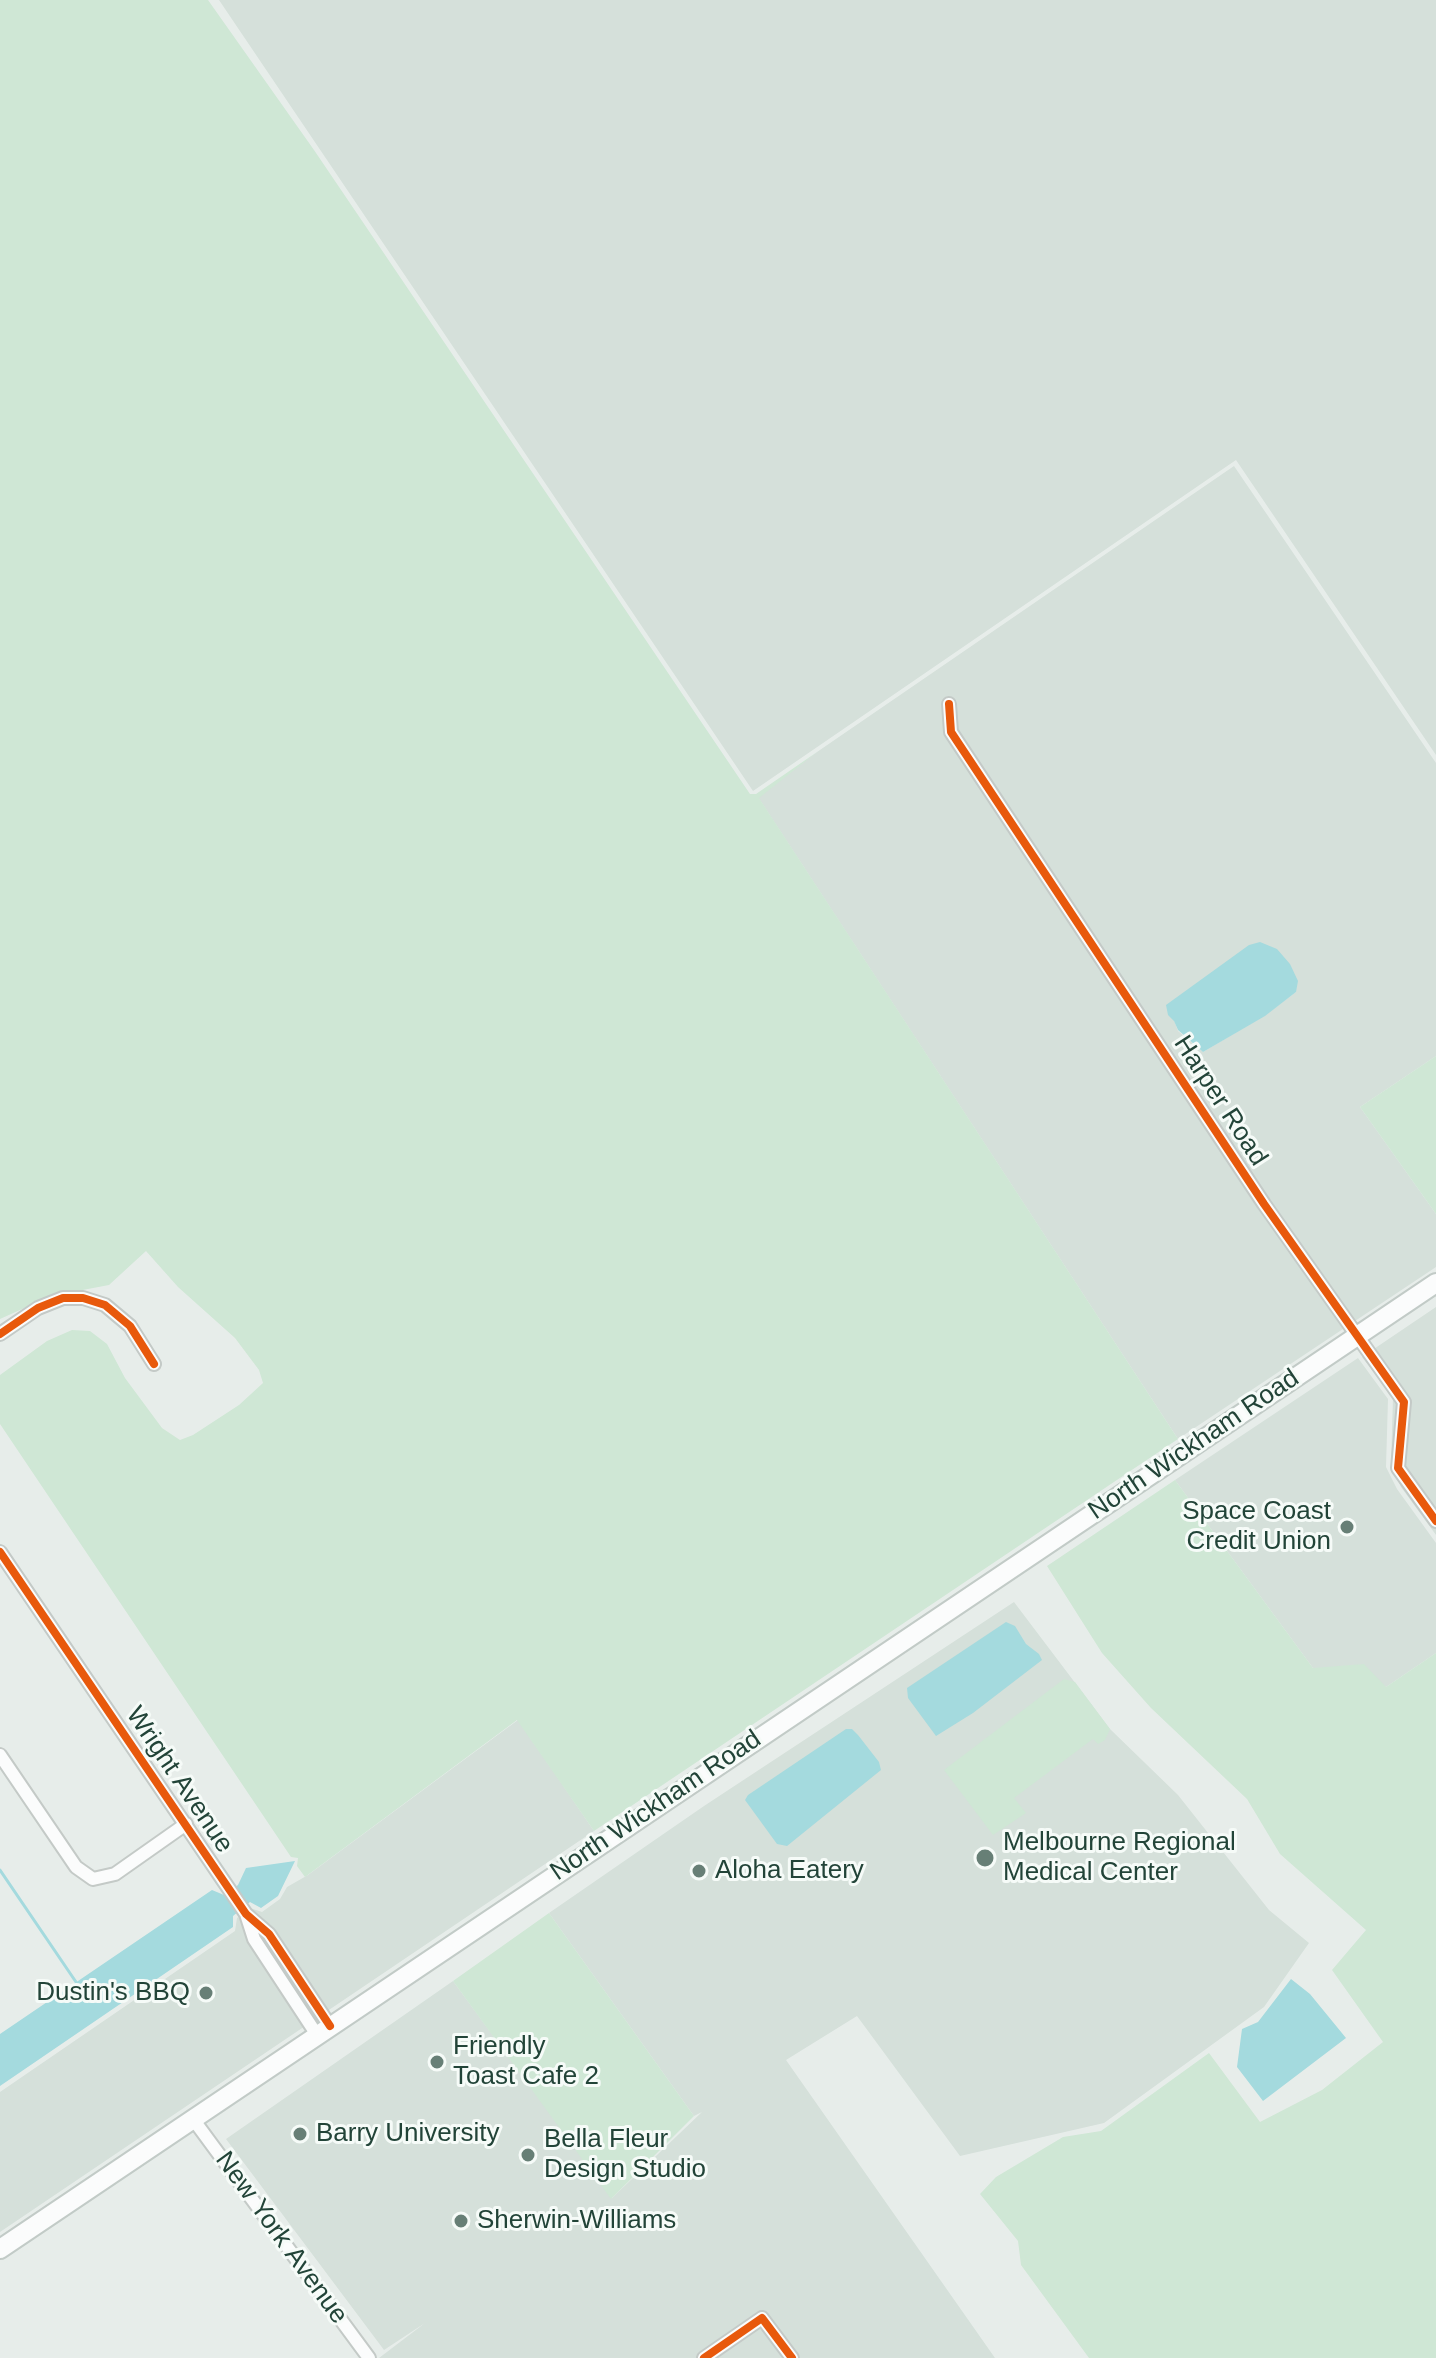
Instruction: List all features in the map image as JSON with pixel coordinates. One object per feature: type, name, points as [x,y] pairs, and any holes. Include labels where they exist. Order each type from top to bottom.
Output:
[{"type":"main road","name":"North Wickham Road","points":[[0,2249],[1436,1283]]},
{"type":"street","name":"Harper Road","points":[[949,704],[951,732],[1264,1204],[1404,1402],[1398,1468],[1436,1521]]},
{"type":"street","points":[[0,1334],[38,1308],[63,1298],[83,1298],[105,1305],[130,1326],[154,1364]]},
{"type":"street","name":"Wright Avenue","points":[[0,1552],[246,1914],[269,1934],[324,2030]]},
{"type":"street","points":[[0,1755],[76,1867],[93,1879],[115,1874],[186,1824]]},
{"type":"street","name":"New York Avenue","points":[[193,2119],[369,2358]]},
{"type":"street","points":[[704,2358],[762,2318],[792,2358]]},
{"type":"shaded area","points":[[219,0],[1436,0],[1436,755],[1236,460],[753,791]]},
{"type":"shaded area","points":[[1234,466],[1436,763],[1436,1056],[1360,1107],[1436,1214],[1436,1267],[1178,1439],[758,797],[817,752]],"holes":[[[1296,992],[1265,1015],[1203,1052],[1178,1031],[1174,1020]]]},
{"type":"shaded area","points":[[1436,1307],[1436,1535],[1401,1487],[1391,1465],[1393,1397],[1362,1357]]},
{"type":"shaded area","points":[[1358,1358],[1388,1399],[1386,1467],[1397,1489],[1436,1543],[1436,1653],[1386,1687],[1324,1668],[1313,1668],[1175,1480]]},
{"type":"shaded area","points":[[1014,1602],[1110,1729],[1178,1795],[1269,1910],[1309,1943],[1264,2007],[1104,2123],[960,2156],[857,2016],[786,2060],[995,2358],[379,2358],[425,2323],[384,2350],[226,2139],[453,1981],[612,2198],[702,2112],[694,2116],[549,1913],[704,1806]]},
{"type":"shaded area","points":[[518,1720],[594,1831],[0,2232],[0,2092],[235,1931],[237,1918],[250,1908],[262,1912],[280,1899],[287,1887],[308,1875]]},
{"type":"green space","points":[[0,0],[208,0],[314,150],[750,794],[756,794],[817,752],[759,798],[1178,1439],[594,1831],[517,1720],[305,1877],[297,1866],[298,1858],[291,1857],[0,1424],[0,1375],[47,1341],[72,1330],[90,1331],[107,1344],[125,1378],[162,1428],[180,1440],[239,1405],[263,1383],[259,1370],[235,1338],[178,1287],[146,1251],[109,1285],[51,1296],[0,1319]]},
{"type":"green space","points":[[1436,1056],[1436,1214],[1360,1107]]},
{"type":"green space","points":[[1175,1480],[1313,1668],[1364,1664],[1386,1687],[1436,1653],[1436,2358],[1089,2358],[1021,2265],[1018,2241],[980,2194],[996,2177],[1063,2137],[1101,2131],[1209,2053],[1260,2122],[1322,2090],[1383,2042],[1332,1970],[1366,1930],[1280,1854],[1247,1799],[1151,1708],[1102,1653],[1047,1566]]},
{"type":"green space","points":[[1064,1679],[1075,1682],[1110,1729],[1105,1740],[1098,1744],[1093,1739],[1014,1798],[1026,1813],[993,1835],[944,1770]]},
{"type":"green space","points":[[549,1913],[694,2116],[611,2199],[453,1981]]},
{"type":"water","points":[[1260,942],[1277,949],[1290,964],[1298,981],[1296,992],[1265,1016],[1203,1052],[1178,1030],[1168,1015],[1166,1005],[1249,945]]},
{"type":"water","points":[[1006,1622],[1015,1626],[1026,1644],[1042,1660],[973,1713],[936,1736],[908,1698],[907,1688]]},
{"type":"water","points":[[846,1729],[852,1729],[858,1735],[879,1762],[881,1770],[787,1846],[777,1844],[745,1800],[748,1795]]},
{"type":"water","points":[[295,1861],[278,1896],[261,1908],[250,1902],[233,1916],[233,1927],[0,2086],[0,2034],[212,1890],[224,1895],[238,1885],[246,1868]]},
{"type":"water","points":[[1291,1979],[1310,1994],[1346,2038],[1263,2101],[1237,2067],[1242,2029],[1258,2022]]},
{"type":"waterway","points":[[0,1870],[76,1982]]},
{"type":"cycle path","points":[[949,704],[951,732],[1264,1204],[1404,1402],[1398,1468],[1436,1521]]},
{"type":"cycle path","points":[[0,1334],[38,1308],[63,1298],[83,1298],[105,1305],[130,1326],[154,1364]]},
{"type":"cycle path","points":[[0,1552],[246,1914],[269,1934],[330,2026]]},
{"type":"cycle path","points":[[704,2358],[762,2318],[792,2358]]},
{"type":"place","name":"Space Coast Credit Union","points":[[1347,1527]]},
{"type":"place","name":"Melbourne Regional Medical Center","points":[[985,1858]]},
{"type":"place","name":"Aloha Eatery","points":[[699,1871]]},
{"type":"place","name":"Dustin's BBQ","points":[[206,1993]]},
{"type":"place","name":"Friendly Toast Cafe 2","points":[[437,2062]]},
{"type":"place","name":"Barry University","points":[[300,2134]]},
{"type":"place","name":"Bella Fleur Design Studio","points":[[528,2155]]},
{"type":"place","name":"Sherwin-Williams","points":[[461,2221]]}]
